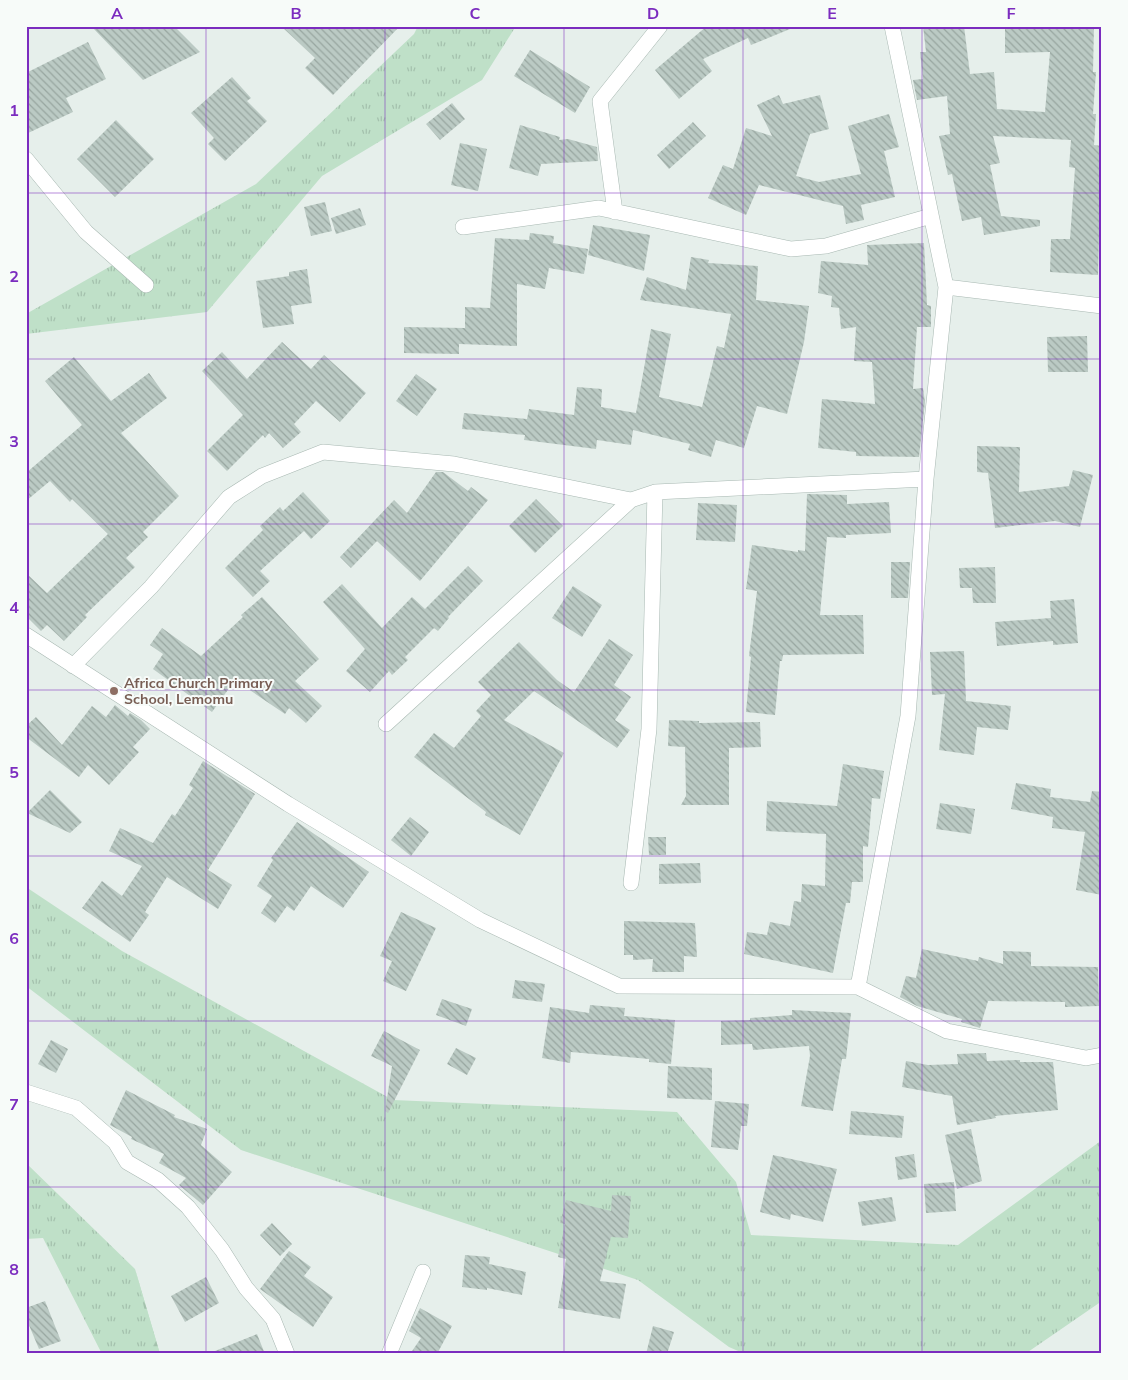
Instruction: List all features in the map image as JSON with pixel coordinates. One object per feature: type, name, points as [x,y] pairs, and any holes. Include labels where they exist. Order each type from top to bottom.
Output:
[{"type":"street","points":[[615,212],[600,101],[660,26]]},
{"type":"street","points":[[858,987],[908,716],[926,478],[946,287],[892,26]]},
{"type":"street","points":[[26,159],[86,232],[146,285]]},
{"type":"street","points":[[463,227],[599,208],[791,249],[826,246],[931,216]]},
{"type":"street","points":[[946,287],[1102,306]]},
{"type":"street","points":[[72,666],[151,587],[229,498],[262,476],[323,452],[454,464],[631,500]]},
{"type":"street","points":[[386,724],[631,500],[655,492],[926,478]]},
{"type":"street","points":[[631,883],[649,729],[655,492]]},
{"type":"street","points":[[26,635],[288,804],[480,920],[619,986],[858,987],[947,1031],[1086,1058],[1102,1055]]},
{"type":"street","points":[[26,1092],[76,1108],[115,1142],[127,1162],[158,1180],[188,1206],[222,1250],[246,1288],[273,1319],[288,1354]]},
{"type":"street","points":[[389,1354],[422,1272]]},
{"type":"green space","points":[[418,26],[516,26],[482,80],[322,176],[207,312],[26,334],[26,314],[256,184],[414,34]]},
{"type":"green space","points":[[26,887],[122,951],[393,1100],[677,1112],[736,1182],[751,1235],[958,1245],[1102,1140],[1102,1301],[1025,1354],[745,1354],[729,1347],[638,1280],[241,1150],[26,986]]},
{"type":"green space","points":[[26,1163],[135,1269],[160,1354],[102,1354],[43,1238],[26,1239]]},
{"type":"green space","points":[[135,1269],[160,1354],[155,1354]]},
{"type":"building","points":[[91,26],[174,26],[200,52],[143,80]]},
{"type":"building","points":[[281,26],[400,26],[333,95],[305,68],[315,58]]},
{"type":"building","points":[[707,26],[795,27],[751,45],[748,38],[703,59],[712,71],[679,99],[655,70]]},
{"type":"building","points":[[923,26],[964,26],[970,74],[994,72],[997,109],[1045,112],[1050,52],[1005,53],[1005,26],[1094,26],[1093,72],[1096,72],[1093,114],[1096,114],[1094,145],[1102,146],[1099,212],[1102,212],[1102,236],[1099,236],[1098,275],[1050,272],[1051,239],[1070,239],[1075,168],[1069,167],[1071,140],[993,136],[1000,163],[990,165],[1001,216],[1040,220],[1040,226],[984,235],[981,217],[962,221],[952,174],[948,175],[939,136],[950,134],[947,96],[917,100],[913,80],[923,79],[920,52],[926,52]]},
{"type":"building","points":[[88,42],[106,79],[66,98],[73,112],[26,134],[26,73]]},
{"type":"building","points":[[530,50],[590,87],[575,113],[514,76]]},
{"type":"building","points":[[232,77],[251,98],[247,101],[267,121],[225,161],[208,144],[214,138],[191,113]]},
{"type":"building","points":[[779,95],[783,104],[820,95],[829,129],[810,134],[796,176],[819,182],[861,174],[848,126],[889,114],[899,147],[884,151],[895,197],[861,205],[864,220],[846,224],[843,206],[759,185],[746,215],[708,198],[723,165],[733,169],[746,128],[772,136],[757,105]]},
{"type":"building","points":[[452,103],[465,119],[440,140],[426,124]]},
{"type":"building","points":[[116,120],[154,159],[115,197],[77,159]]},
{"type":"building","points":[[693,122],[706,136],[669,169],[657,155]]},
{"type":"building","points":[[520,125],[560,137],[559,140],[568,139],[597,147],[598,161],[541,164],[538,176],[509,168]]},
{"type":"building","points":[[460,143],[487,149],[478,191],[451,185]]},
{"type":"building","points":[[325,202],[332,231],[311,236],[304,207]]},
{"type":"building","points":[[360,208],[366,225],[336,234],[331,218]]},
{"type":"building","points":[[593,225],[650,235],[644,271],[588,255]]},
{"type":"building","points":[[530,233],[554,236],[553,243],[588,249],[584,274],[549,268],[545,289],[517,284],[517,346],[459,344],[459,354],[404,353],[404,327],[465,328],[465,307],[490,308],[495,238],[529,240]]},
{"type":"building","points":[[924,243],[927,305],[931,306],[931,327],[917,327],[913,389],[923,388],[925,402],[919,457],[856,456],[856,452],[818,448],[822,399],[875,404],[872,362],[854,361],[856,327],[841,329],[839,308],[831,307],[832,296],[818,293],[821,261],[868,265],[867,245]]},
{"type":"building","points":[[691,257],[709,260],[708,263],[758,266],[756,300],[809,306],[804,342],[787,414],[757,406],[744,448],[716,440],[711,457],[688,450],[690,444],[633,430],[631,445],[597,440],[596,449],[524,440],[525,435],[462,429],[464,413],[527,419],[529,409],[574,415],[577,387],[602,389],[601,407],[636,413],[651,329],[671,334],[659,397],[702,407],[717,346],[724,348],[731,314],[640,300],[647,277],[686,290]]},
{"type":"building","points":[[307,269],[312,303],[291,306],[294,324],[263,328],[256,281],[289,276],[289,272]]},
{"type":"building","points":[[1087,336],[1088,372],[1048,372],[1047,337]]},
{"type":"building","points":[[282,342],[311,369],[324,355],[366,393],[340,422],[316,401],[294,424],[301,432],[283,448],[269,433],[265,438],[263,435],[227,471],[207,451],[243,415],[202,371],[222,352],[247,379]]},
{"type":"building","points":[[74,357],[111,401],[149,373],[167,398],[121,433],[179,496],[143,532],[148,537],[126,558],[135,567],[85,615],[87,617],[64,641],[47,625],[41,631],[26,616],[26,573],[47,593],[108,534],[72,499],[70,502],[50,481],[26,501],[26,473],[82,425],[45,381]]},
{"type":"building","points":[[416,374],[437,389],[417,416],[396,401]]},
{"type":"building","points":[[977,446],[1020,447],[1019,492],[1069,486],[1073,470],[1093,475],[1080,527],[1055,521],[995,528],[988,473],[977,472]]},
{"type":"building","points":[[436,472],[443,472],[468,491],[471,487],[488,500],[420,581],[377,541],[351,568],[340,557],[394,500],[407,513]]},
{"type":"building","points":[[303,492],[330,521],[311,539],[304,531],[260,571],[270,581],[253,597],[225,568],[263,530],[260,526],[280,507],[283,511]]},
{"type":"building","points":[[807,494],[847,495],[847,504],[889,502],[891,533],[846,535],[846,538],[827,537],[820,615],[863,615],[864,654],[783,655],[782,661],[780,661],[775,715],[746,712],[751,657],[749,656],[757,591],[746,589],[752,545],[798,552],[798,550],[805,551]]},
{"type":"building","points":[[536,499],[563,526],[535,553],[509,526]]},
{"type":"building","points":[[698,503],[737,505],[735,542],[696,540]]},
{"type":"building","points":[[891,562],[910,562],[908,598],[891,598]]},
{"type":"building","points":[[468,566],[483,581],[448,617],[438,631],[434,628],[405,657],[408,660],[392,675],[389,671],[370,692],[346,671],[365,649],[323,602],[342,584],[382,628],[412,597],[425,609]]},
{"type":"building","points":[[995,567],[996,603],[973,603],[972,588],[960,588],[959,568]]},
{"type":"building","points":[[573,586],[602,605],[582,637],[552,618]]},
{"type":"building","points":[[262,597],[319,659],[295,681],[322,706],[306,723],[289,708],[285,714],[235,680],[212,712],[153,669],[163,654],[150,645],[162,628],[201,656],[243,617],[241,615]]},
{"type":"building","points":[[1074,599],[1078,643],[1053,645],[1053,641],[997,646],[995,622],[1051,618],[1050,601]]},
{"type":"building","points":[[609,639],[633,655],[614,685],[631,697],[615,720],[630,730],[617,748],[534,691],[504,720],[564,753],[520,835],[485,815],[486,812],[414,757],[434,733],[454,748],[481,716],[476,711],[491,695],[478,682],[519,642],[557,680],[574,692]]},
{"type":"building","points":[[964,651],[966,701],[1011,706],[1008,730],[977,727],[974,755],[939,750],[945,694],[932,695],[930,652]]},
{"type":"building","points":[[115,705],[128,716],[130,713],[141,720],[150,729],[133,747],[139,752],[109,785],[88,765],[79,777],[26,737],[26,726],[36,717],[62,745],[92,706],[106,717]]},
{"type":"building","points":[[669,720],[699,721],[699,723],[760,722],[761,747],[729,748],[729,805],[681,805],[686,796],[685,747],[668,746]]},
{"type":"building","points":[[203,761],[255,794],[208,870],[232,885],[218,909],[167,877],[145,912],[149,915],[130,942],[82,908],[102,881],[122,896],[142,866],[109,851],[120,828],[153,843],[172,814],[175,816],[193,788],[189,785]]},
{"type":"building","points":[[843,764],[884,771],[880,799],[872,798],[868,847],[863,846],[863,882],[852,882],[850,903],[846,903],[833,973],[744,954],[747,932],[767,935],[770,922],[790,926],[794,901],[801,902],[802,884],[825,886],[826,834],[766,831],[767,801],[837,806]]},
{"type":"building","points":[[1016,783],[1051,789],[1050,797],[1090,802],[1092,791],[1102,792],[1102,895],[1076,890],[1085,832],[1052,828],[1053,817],[1011,809]]},
{"type":"building","points":[[50,790],[82,822],[70,833],[27,813]]},
{"type":"building","points":[[940,803],[975,809],[971,834],[936,829]]},
{"type":"building","points":[[410,817],[429,832],[411,856],[391,840]]},
{"type":"building","points":[[297,822],[369,872],[343,908],[311,886],[294,911],[287,906],[275,923],[261,913],[272,896],[257,886],[273,860],[271,858]]},
{"type":"building","points":[[648,837],[666,837],[666,855],[649,855]]},
{"type":"building","points":[[700,863],[701,883],[659,884],[659,864]]},
{"type":"building","points":[[401,912],[436,928],[406,991],[383,981],[392,961],[380,956]]},
{"type":"building","points":[[624,921],[695,923],[697,957],[684,956],[684,972],[652,972],[653,959],[633,960],[633,955],[624,955]]},
{"type":"building","points":[[922,949],[978,961],[979,957],[1003,964],[1003,951],[1031,952],[1031,966],[1098,967],[1099,1006],[1065,1007],[1065,1002],[988,1001],[980,1028],[961,1022],[962,1019],[917,1006],[900,997],[906,976],[916,978]]},
{"type":"building","points":[[515,980],[545,984],[542,1002],[512,998]]},
{"type":"building","points":[[442,999],[472,1009],[466,1026],[436,1015]]},
{"type":"building","points":[[590,1005],[625,1008],[624,1016],[675,1020],[671,1064],[649,1062],[649,1059],[571,1052],[570,1063],[542,1058],[550,1007],[589,1013]]},
{"type":"building","points":[[792,1010],[851,1013],[846,1059],[842,1059],[833,1111],[801,1106],[810,1056],[809,1046],[753,1050],[752,1044],[721,1045],[721,1021],[792,1015]]},
{"type":"building","points":[[384,1031],[420,1050],[388,1113],[385,1111],[392,1066],[371,1056]]},
{"type":"building","points":[[51,1040],[68,1049],[56,1073],[38,1064]]},
{"type":"building","points":[[456,1048],[476,1058],[467,1075],[447,1064]]},
{"type":"building","points":[[986,1053],[987,1061],[1053,1062],[1058,1110],[995,1116],[996,1118],[957,1125],[952,1096],[902,1087],[906,1061],[928,1065],[958,1064],[957,1054]]},
{"type":"building","points":[[668,1066],[712,1068],[712,1100],[667,1098]]},
{"type":"building","points":[[126,1090],[175,1115],[174,1117],[207,1129],[201,1145],[232,1172],[203,1205],[179,1185],[186,1178],[159,1163],[164,1154],[131,1139],[132,1137],[110,1125]]},
{"type":"building","points":[[715,1101],[749,1104],[747,1126],[741,1126],[738,1150],[711,1147]]},
{"type":"building","points":[[851,1111],[904,1116],[902,1138],[849,1134]]},
{"type":"building","points":[[971,1129],[982,1181],[957,1189],[945,1135]]},
{"type":"building","points":[[914,1154],[917,1177],[898,1180],[895,1157]]},
{"type":"building","points":[[773,1155],[837,1169],[823,1222],[791,1214],[790,1220],[760,1212]]},
{"type":"building","points":[[954,1182],[956,1211],[926,1213],[924,1184]]},
{"type":"building","points":[[612,1195],[631,1196],[628,1238],[611,1237],[600,1281],[626,1284],[620,1319],[558,1308],[566,1259],[558,1257],[565,1224],[560,1223],[566,1200],[611,1211]]},
{"type":"building","points":[[892,1197],[896,1221],[862,1226],[858,1202]]},
{"type":"building","points":[[272,1223],[292,1244],[280,1256],[260,1235]]},
{"type":"building","points":[[289,1251],[311,1267],[304,1276],[333,1297],[313,1327],[260,1289]]},
{"type":"building","points":[[465,1255],[490,1257],[489,1264],[526,1272],[522,1295],[487,1288],[487,1290],[462,1287]]},
{"type":"building","points":[[206,1277],[219,1303],[185,1322],[171,1296]]},
{"type":"building","points":[[45,1301],[61,1341],[39,1349],[26,1318],[26,1308]]},
{"type":"building","points":[[420,1308],[452,1326],[437,1354],[410,1354],[421,1338],[409,1331]]},
{"type":"building","points":[[653,1326],[674,1332],[667,1354],[646,1354]]},
{"type":"building","points":[[257,1334],[265,1354],[210,1353]]},
{"type":"place","name":"Africa Church Primary School, Lemomu","points":[[114,691]]}]
